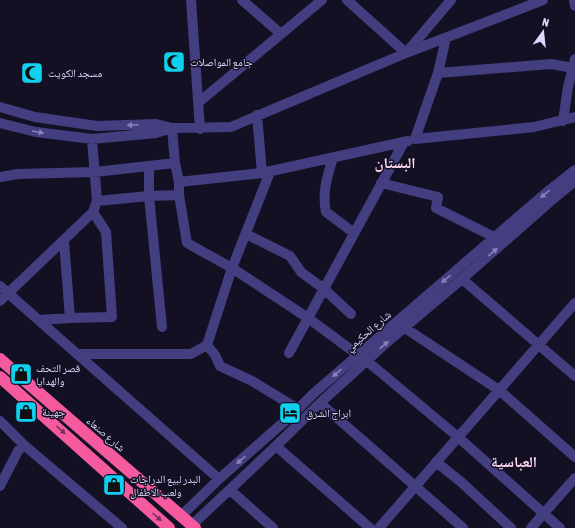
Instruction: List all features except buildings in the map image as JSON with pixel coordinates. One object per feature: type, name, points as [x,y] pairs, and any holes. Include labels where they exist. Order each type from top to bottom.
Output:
[{"type":"highway","name":"شارع صنعاء","points":[[0,359],[194,527]]},
{"type":"highway","points":[[0,377],[76,443],[169,528]]},
{"type":"highway","points":[[76,443],[81,444],[85,441],[87,434]]},
{"type":"highway","points":[[96,462],[96,456],[101,451],[108,452]]},
{"type":"street","points":[[192,0],[200,129]]},
{"type":"street","points":[[242,0],[281,34]]},
{"type":"street","points":[[199,102],[322,0]]},
{"type":"street","points":[[347,0],[406,53]]},
{"type":"street","points":[[406,53],[451,0]]},
{"type":"street","points":[[0,107],[35,117],[97,126],[156,124],[172,128],[200,129],[231,127],[406,53],[543,0]]},
{"type":"street","points":[[574,0],[575,6]]},
{"type":"street","points":[[415,139],[438,73],[446,38]]},
{"type":"street","points":[[438,73],[551,64],[574,64],[568,87],[563,120]]},
{"type":"street","points":[[77,354],[191,354],[207,345],[232,268],[246,234],[266,173],[257,115]]},
{"type":"street","points":[[179,182],[266,173],[415,139],[534,127],[575,116]]},
{"type":"street","points":[[0,123],[36,132],[92,139],[156,133],[172,128]]},
{"type":"street","points":[[172,128],[175,163],[179,182],[179,195],[187,243],[232,268],[308,318],[362,358],[458,437],[560,528]]},
{"type":"street","points":[[0,301],[93,212],[97,201],[92,139]]},
{"type":"street","points":[[289,353],[404,142]]},
{"type":"street","points":[[333,158],[326,178],[324,204],[326,212],[354,233]]},
{"type":"street","points":[[0,177],[18,174],[95,172],[175,163]]},
{"type":"street","points":[[149,166],[149,196],[162,327]]},
{"type":"street","name":"شارع الحكيمي","points":[[194,527],[320,402],[362,358],[494,237],[575,170]]},
{"type":"street","name":"شارع الحكيمي","points":[[181,516],[298,409],[362,358],[405,328],[575,181]]},
{"type":"street","points":[[381,183],[438,197],[436,208],[494,237]]},
{"type":"street","points":[[97,201],[179,195]]},
{"type":"street","points":[[39,320],[112,318],[106,232],[93,212]]},
{"type":"street","points":[[246,234],[290,256],[301,272],[324,289],[351,314]]},
{"type":"street","points":[[64,241],[70,318]]},
{"type":"street","points":[[462,279],[575,376]]},
{"type":"street","points":[[0,286],[219,480]]},
{"type":"street","points":[[379,528],[575,303]]},
{"type":"street","points":[[405,328],[499,390],[575,457]]},
{"type":"street","points":[[207,345],[215,355],[220,366],[252,381],[298,409]]},
{"type":"street","points":[[320,402],[464,528]]},
{"type":"street","points":[[0,421],[24,445],[122,528]]},
{"type":"street","points":[[0,486],[18,451],[24,445]]},
{"type":"street","points":[[276,446],[370,528]]},
{"type":"street","points":[[436,462],[460,481],[511,528]]},
{"type":"street","points":[[531,528],[575,478]]},
{"type":"street","points":[[230,490],[273,528]]},
{"type":"place","name":"جامع المواصلات","points":[[174,62]]},
{"type":"place","name":"مسجد الكويت","points":[[32,73]]},
{"type":"place","name":"قصر التحف والهدايا","points":[[21,374]]},
{"type":"place","name":"جهينة","points":[[26,412]]},
{"type":"place","name":"ابراج الشرق","points":[[290,413]]},
{"type":"place","name":"البدر لبيع الدراجات ولعب الاطفال","points":[[114,485]]},
{"type":"district","name":"البستان","points":[[395,163]]},
{"type":"district","name":"العباسية","points":[[514,462]]}]
